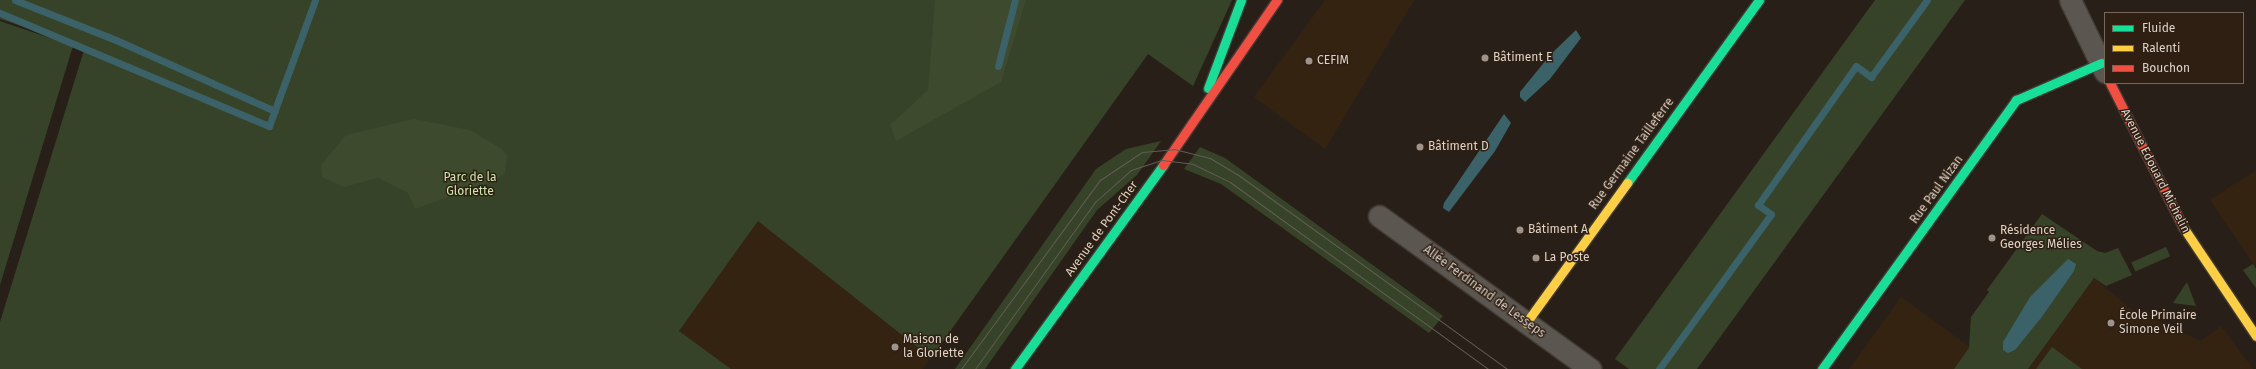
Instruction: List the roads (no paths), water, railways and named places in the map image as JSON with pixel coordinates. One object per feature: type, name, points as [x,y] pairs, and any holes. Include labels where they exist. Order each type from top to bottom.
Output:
[{"type":"street","name":"Avenue de Pont-Cher","points":[[1207,103],[1209,84],[1241,0]]},
{"type":"street","name":"Avenue de Pont-Cher","points":[[1015,369],[1207,103],[1277,0]]},
{"type":"street","name":"Rue Germaine Tailleferre","points":[[1526,323],[1759,0]]},
{"type":"street","points":[[2070,0],[2103,67]]},
{"type":"street","name":"Rue Paul Nizan","points":[[1822,369],[2016,100],[2103,67]]},
{"type":"street","name":"Avenue Edouard Michelin","points":[[2110,84],[2162,190],[2192,242],[2256,336]]},
{"type":"street","name":"Allée Ferdinand de Lesseps","points":[[1379,216],[1590,369]]},
{"type":"water","points":[[1576,30],[1581,38],[1550,79],[1525,102],[1520,97],[1520,92],[1551,54]]},
{"type":"water","points":[[1504,114],[1511,123],[1495,151],[1449,212],[1443,208],[1444,203]]},
{"type":"water","points":[[2068,259],[2076,264],[2074,271],[2041,318],[2015,350],[2008,353],[2003,350],[2003,342],[2030,297]]},
{"type":"waterway","points":[[15,0],[116,40],[275,111]]},
{"type":"waterway","points":[[0,13],[269,126],[315,0]]},
{"type":"waterway","points":[[998,66],[1015,0]]},
{"type":"waterway","points":[[1659,369],[1771,214],[1758,205],[1856,66],[1871,77],[1927,0]]},
{"type":"tram line","points":[[961,369],[1100,180],[1142,152],[1174,149],[1210,158],[1237,174],[1507,369]]},
{"type":"tram line","points":[[975,369],[1095,202],[1131,170],[1162,160],[1193,164],[1230,182],[1488,369]]},
{"type":"place","name":"Bâtiment E","points":[[1485,58]]},
{"type":"place","name":"CEFIM","points":[[1309,61]]},
{"type":"place","name":"Bâtiment D","points":[[1420,147]]},
{"type":"place","name":"Bâtiment A","points":[[1520,230]]},
{"type":"place","name":"Résidence Georges Mélies","points":[[1992,238]]},
{"type":"place","name":"La Poste","points":[[1536,258]]},
{"type":"place","name":"École Primaire Simone Veil","points":[[2111,323]]},
{"type":"place","name":"Maison de la Gloriette","points":[[895,347]]},
{"type":"park label","name":"Parc de la Gloriette","points":[[470,185]]}]
